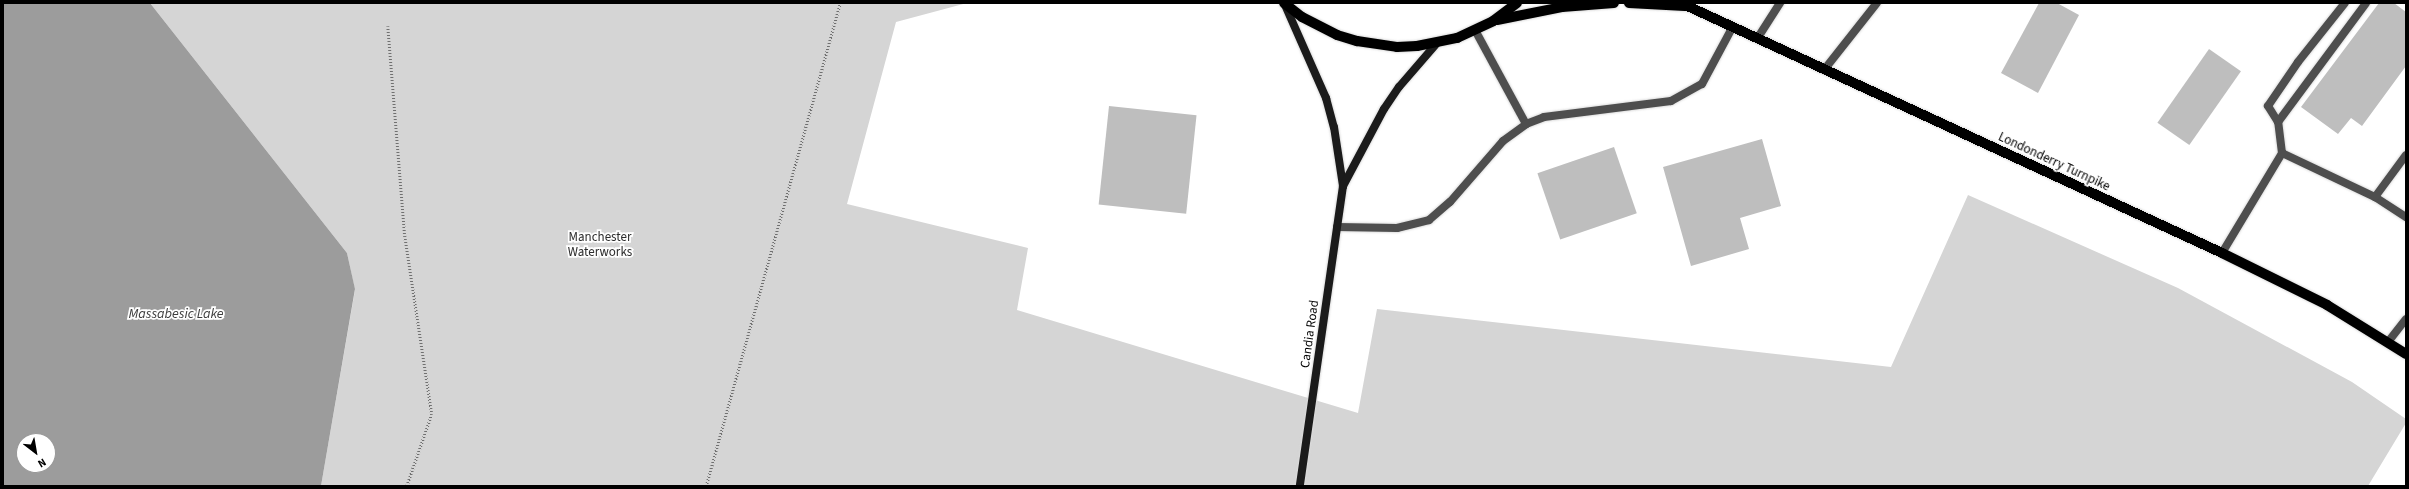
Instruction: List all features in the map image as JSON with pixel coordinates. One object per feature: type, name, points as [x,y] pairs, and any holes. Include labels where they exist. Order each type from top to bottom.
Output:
[{"type":"main road","points":[[1285,4],[1319,27],[1357,41],[1396,47],[1437,43],[1475,30],[1493,21],[1517,3]]},
{"type":"main road","points":[[1493,21],[1562,7],[1614,3]]},
{"type":"main road","name":"Londonderry Turnpike","points":[[1629,3],[1683,5],[2222,253],[2327,305],[2406,354]]},
{"type":"main road","name":"Candia Road","points":[[1285,4],[1326,98],[1334,127],[1343,186],[1300,486]]},
{"type":"main road","name":"Candia Road","points":[[1343,186],[1384,109],[1399,87],[1437,43]]},
{"type":"street","points":[[1756,39],[1780,3]]},
{"type":"street","points":[[1824,70],[1876,3]]},
{"type":"street","points":[[2222,253],[2282,153],[2278,122],[2268,106],[2298,62],[2345,3]]},
{"type":"street","points":[[2278,122],[2366,3]]},
{"type":"street","points":[[1337,227],[1397,228],[1429,220],[1450,202],[1503,141],[1526,124],[1544,117],[1671,101],[1702,84],[1732,28]]},
{"type":"street","points":[[1475,30],[1526,124]]},
{"type":"street","points":[[2282,153],[2375,197],[2406,217]]},
{"type":"street","points":[[2375,197],[2406,155]]},
{"type":"street","points":[[2388,342],[2406,319]]},
{"type":"path","points":[[706,486],[840,3]]},
{"type":"path","points":[[388,26],[405,236],[432,414],[406,486]]},
{"type":"green space","name":"Manchester Waterworks","points":[[150,3],[967,3],[896,22],[847,204],[1028,248],[1017,310],[1358,413],[1377,309],[1891,367],[1968,195],[2178,288],[2352,382],[2406,419],[2406,423],[2368,486],[321,486],[355,290],[347,253]]},
{"type":"water","name":"Massabesic Lake","points":[[3,3],[150,3],[347,253],[355,289],[321,486],[3,486]]},
{"type":"building","points":[[2039,3],[2057,3],[2079,15],[2038,93],[2001,73]]},
{"type":"building","points":[[2379,3],[2394,3],[2406,12],[2406,66],[2362,126],[2351,118],[2338,134],[2301,107]]},
{"type":"building","points":[[2209,49],[2241,71],[2189,145],[2157,123]]},
{"type":"building","points":[[1109,106],[1197,115],[1186,214],[1099,204]]},
{"type":"building","points":[[1762,139],[1781,206],[1740,218],[1749,249],[1691,266],[1663,167]]},
{"type":"building","points":[[1614,147],[1637,213],[1560,240],[1537,173]]}]
